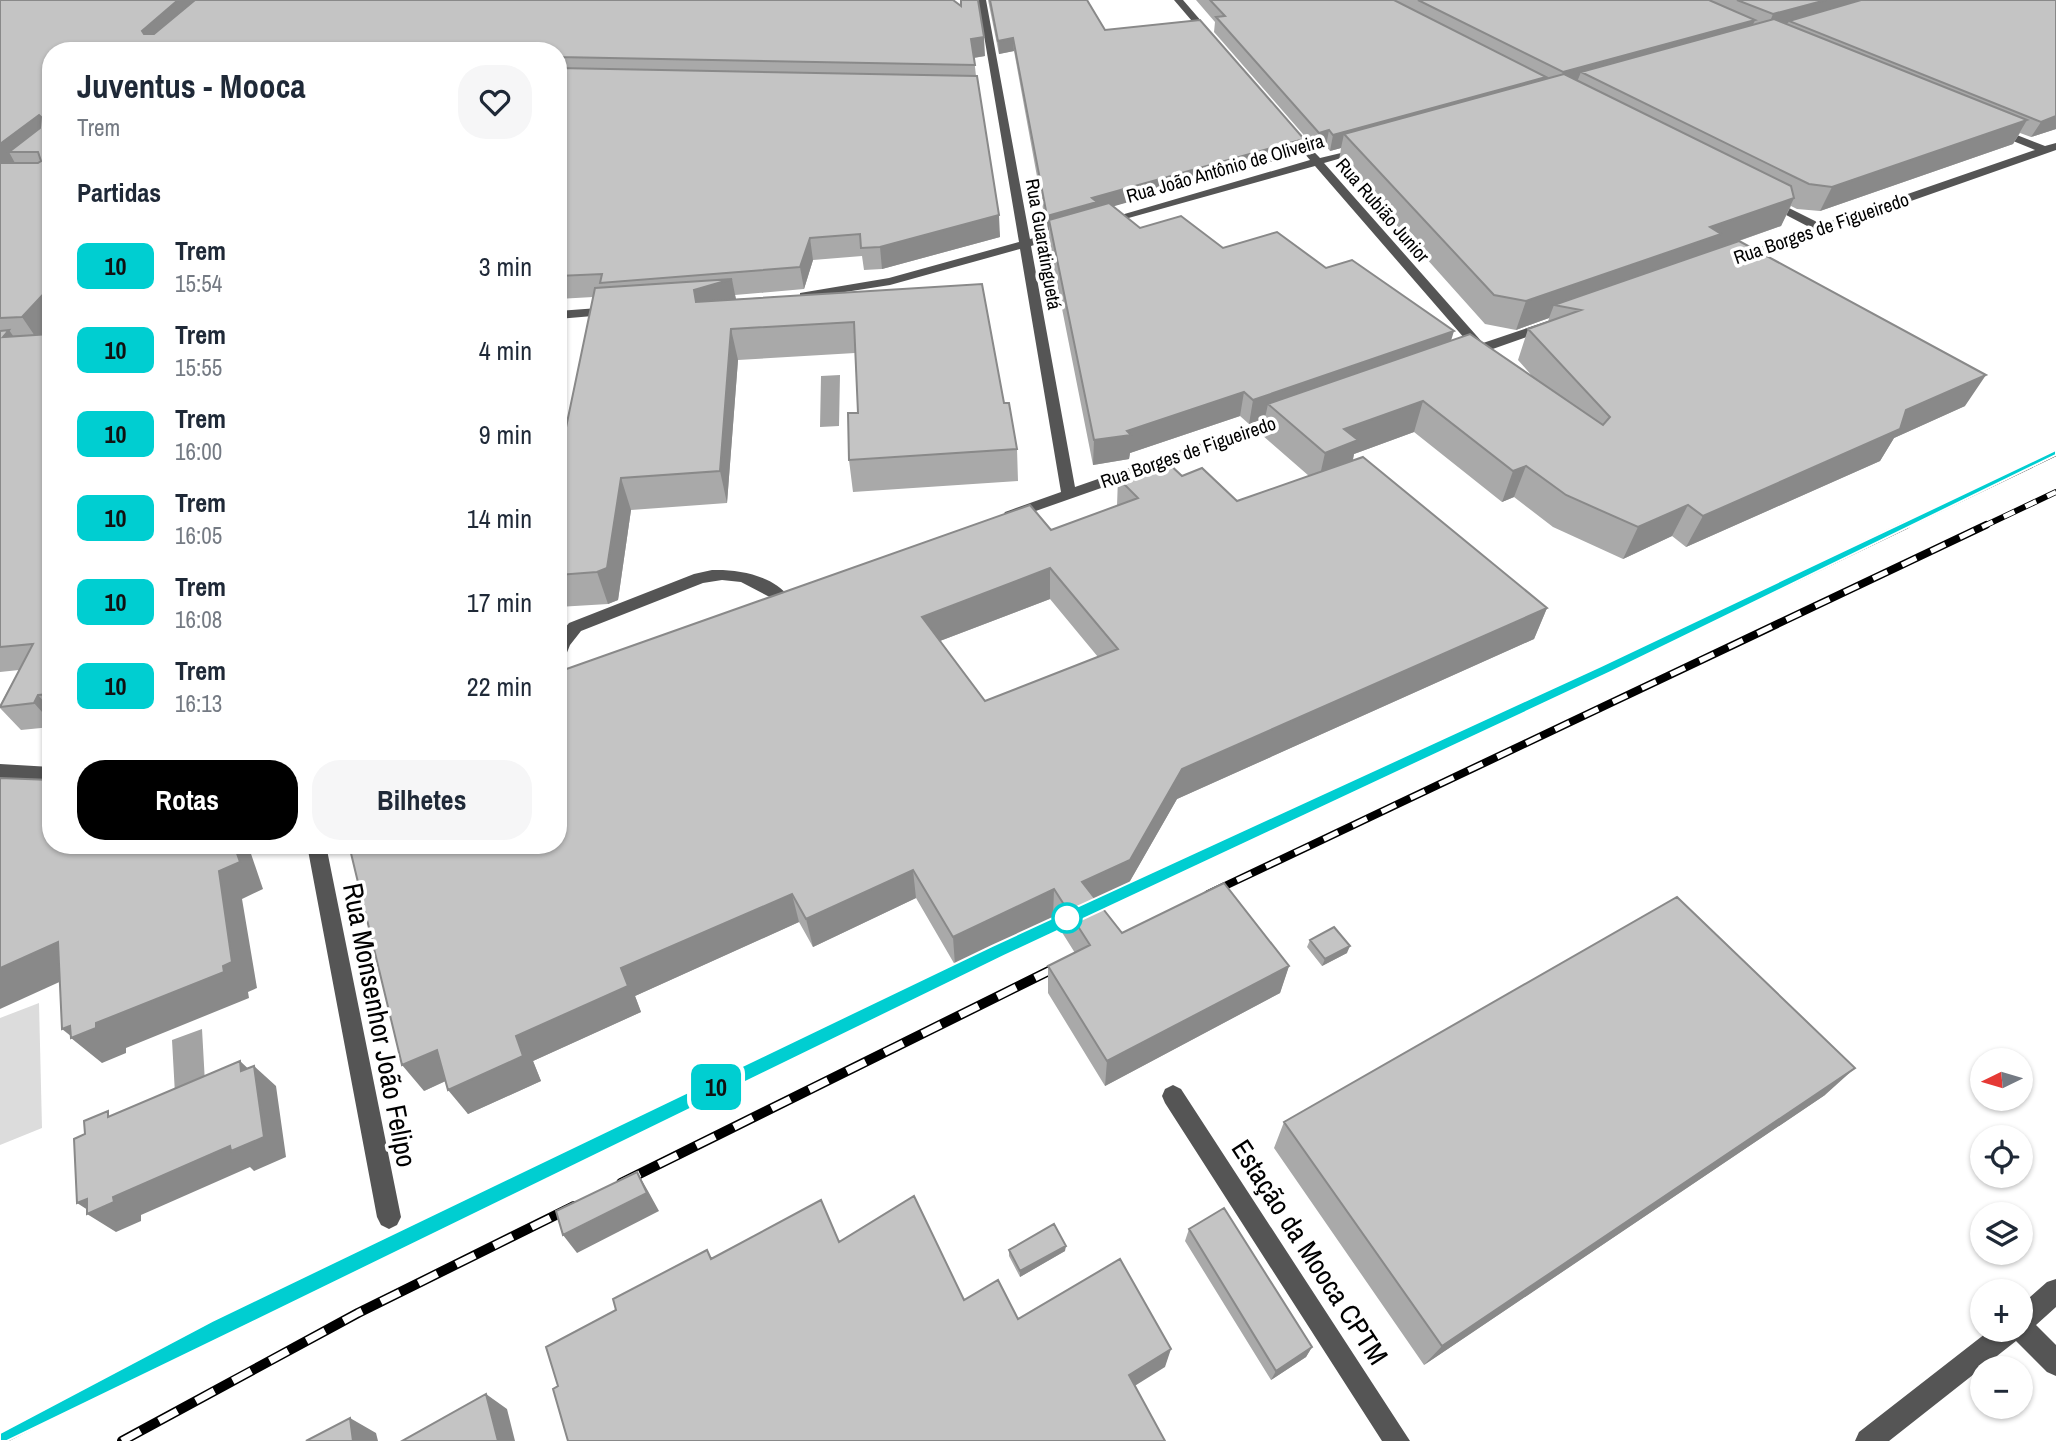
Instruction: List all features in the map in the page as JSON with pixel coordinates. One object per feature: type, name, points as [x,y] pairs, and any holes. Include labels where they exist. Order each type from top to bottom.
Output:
[{"type":"street","points":[[1178,0],[1223,52]]},
{"type":"street","name":"Rua Guaratinguetá","points":[[980,5],[998,90],[1069,494]]},
{"type":"street","points":[[984,90],[998,90]]},
{"type":"street","name":"Rua Rubião Junior","points":[[1277,115],[1480,348]]},
{"type":"street","points":[[1990,128],[2050,148]]},
{"type":"street","name":"Rua João Antônio de Oliveira","points":[[788,298],[880,284],[1370,147]]},
{"type":"street","name":"Rua Borges de Figueiredo","points":[[1720,264],[2050,148]]},
{"type":"street","points":[[1754,194],[1820,228]]},
{"type":"street","points":[[567,314],[625,310]]},
{"type":"street","points":[[1445,361],[1560,320]]},
{"type":"street","name":"Rua Borges de Figueiredo","points":[[991,522],[1294,415]]},
{"type":"street","points":[[567,637],[575,627],[700,578],[720,573],[746,577],[762,583],[781,597]]},
{"type":"street","points":[[0,771],[42,773]]},
{"type":"street","name":"Rua Monsenhor João Felipo","points":[[318,854],[389,1217]]},
{"type":"street","name":"Estação da Mooca CPTM","points":[[1173,1096],[1397,1441]]},
{"type":"street","points":[[2033,1311],[2056,1291]]},
{"type":"street","points":[[2033,1340],[2056,1363]]},
{"type":"street","points":[[1868,1441],[1995,1342]]},
{"type":"shaded area","points":[[840,375],[839,426],[820,427],[821,376]]},
{"type":"shaded area","points":[[39,1003],[42,1128],[0,1145],[0,1018]]},
{"type":"shaded area","points":[[202,1029],[205,1083],[175,1094],[172,1040]]},
{"type":"building","points":[[0,0],[178,0],[142,31],[144,34],[154,34],[195,0],[953,0],[961,6],[961,0],[978,0],[984,37],[971,39],[975,65],[567,57],[567,42],[42,42],[42,296],[22,317],[0,318],[0,163],[41,161],[38,152],[9,152],[40,128],[41,117],[39,115],[0,144]]},
{"type":"building","points":[[990,0],[1087,0],[1105,30],[1200,20],[1304,139],[1092,198],[1097,202],[1047,216],[1013,38],[998,41]]},
{"type":"building","points":[[1210,0],[1394,0],[1546,77],[1333,135],[1329,130],[1319,133],[1216,17],[1225,16]]},
{"type":"building","points":[[1418,0],[1709,0],[1755,20],[1563,72]]},
{"type":"building","points":[[1737,0],[1826,0],[1773,14]]},
{"type":"building","points":[[1861,0],[2056,0],[2056,116],[2041,122],[1789,21]]},
{"type":"building","points":[[1774,19],[2027,120],[1832,187],[1809,184],[1581,72]]},
{"type":"building","points":[[567,68],[977,76],[999,215],[880,247],[861,248],[860,234],[810,238],[800,267],[600,283],[602,274],[567,276]]},
{"type":"building","points":[[1564,74],[1791,186],[1794,198],[1710,227],[1721,234],[1526,301],[1494,295],[1344,134]]},
{"type":"building","points":[[1109,203],[1140,228],[1181,216],[1223,248],[1277,232],[1326,268],[1352,260],[1454,331],[1253,400],[1244,392],[1127,431],[1131,435],[1094,440],[1049,220]]},
{"type":"building","points":[[1739,241],[1986,375],[1906,410],[1900,429],[1703,516],[1688,505],[1638,527],[1566,495],[1526,466],[1513,471],[1423,401],[1344,429],[1358,440],[1325,453],[1268,404],[1470,334],[1603,425],[1610,417],[1528,329],[1581,310],[1554,305]]},
{"type":"building","points":[[732,279],[694,290],[696,302],[982,284],[1004,403],[1009,403],[1017,449],[849,460],[848,413],[858,413],[854,322],[731,329],[720,471],[621,478],[607,568],[597,572],[567,574],[567,423],[595,288]]},
{"type":"building","points":[[9,330],[3,337],[42,335],[42,695],[38,695],[34,703],[0,707],[33,644],[0,647],[0,331]]},
{"type":"building","points":[[1363,457],[1547,608],[1182,769],[1130,860],[1082,882],[1122,933],[1224,883],[1289,966],[1107,1061],[1048,966],[1090,945],[1054,889],[953,937],[913,870],[806,919],[792,894],[621,968],[628,986],[516,1036],[523,1056],[448,1090],[437,1050],[402,1065],[351,854],[567,854],[567,669],[1030,505],[1051,530],[1138,498],[1118,478],[1166,461],[1182,476],[1202,468],[1237,501]],"holes":[[[1050,568],[1118,649],[985,701],[922,617]]]},
{"type":"building","points":[[0,778],[42,780],[42,854],[237,854],[240,862],[219,871],[232,962],[223,966],[224,972],[96,1023],[96,1028],[71,1038],[70,1026],[62,1029],[58,942],[0,968]]},
{"type":"building","points":[[1677,897],[1855,1068],[1442,1346],[1284,1122]]},
{"type":"building","points":[[1334,927],[1350,946],[1325,959],[1310,940]]},
{"type":"building","points":[[240,1061],[241,1071],[254,1066],[264,1137],[231,1151],[230,1146],[113,1197],[114,1202],[87,1214],[87,1199],[77,1203],[74,1139],[85,1134],[84,1121],[108,1111],[108,1117]]},
{"type":"building","points":[[637,1172],[647,1193],[563,1235],[556,1211]]},
{"type":"building","points":[[914,1196],[964,1300],[998,1280],[1018,1319],[1120,1259],[1171,1349],[1129,1375],[1165,1441],[568,1441],[553,1389],[558,1386],[546,1347],[616,1310],[613,1299],[707,1250],[711,1259],[821,1200],[839,1242]]},
{"type":"building","points":[[1224,1208],[1312,1347],[1276,1371],[1189,1229]]},
{"type":"building","points":[[1054,1224],[1066,1246],[1020,1271],[1009,1250]]},
{"type":"building","points":[[486,1394],[498,1441],[402,1441]]},
{"type":"building","points":[[350,1418],[353,1441],[306,1441]]},
{"type":"railway","points":[[1902,527],[2056,453]]},
{"type":"railway","points":[[1982,527],[2056,492]]},
{"type":"railway","points":[[1059,921],[1606,669],[1906,525]]},
{"type":"railway","points":[[1208,894],[1986,525]]},
{"type":"railway","points":[[0,1440],[219,1328],[1063,920]]},
{"type":"railway","points":[[621,1183],[1067,962]]},
{"type":"railway","points":[[122,1441],[358,1313],[574,1206]]},
{"type":"train","name":"10","points":[[0,1440],[219,1328],[998,951],[1606,669],[2056,453]]}]
